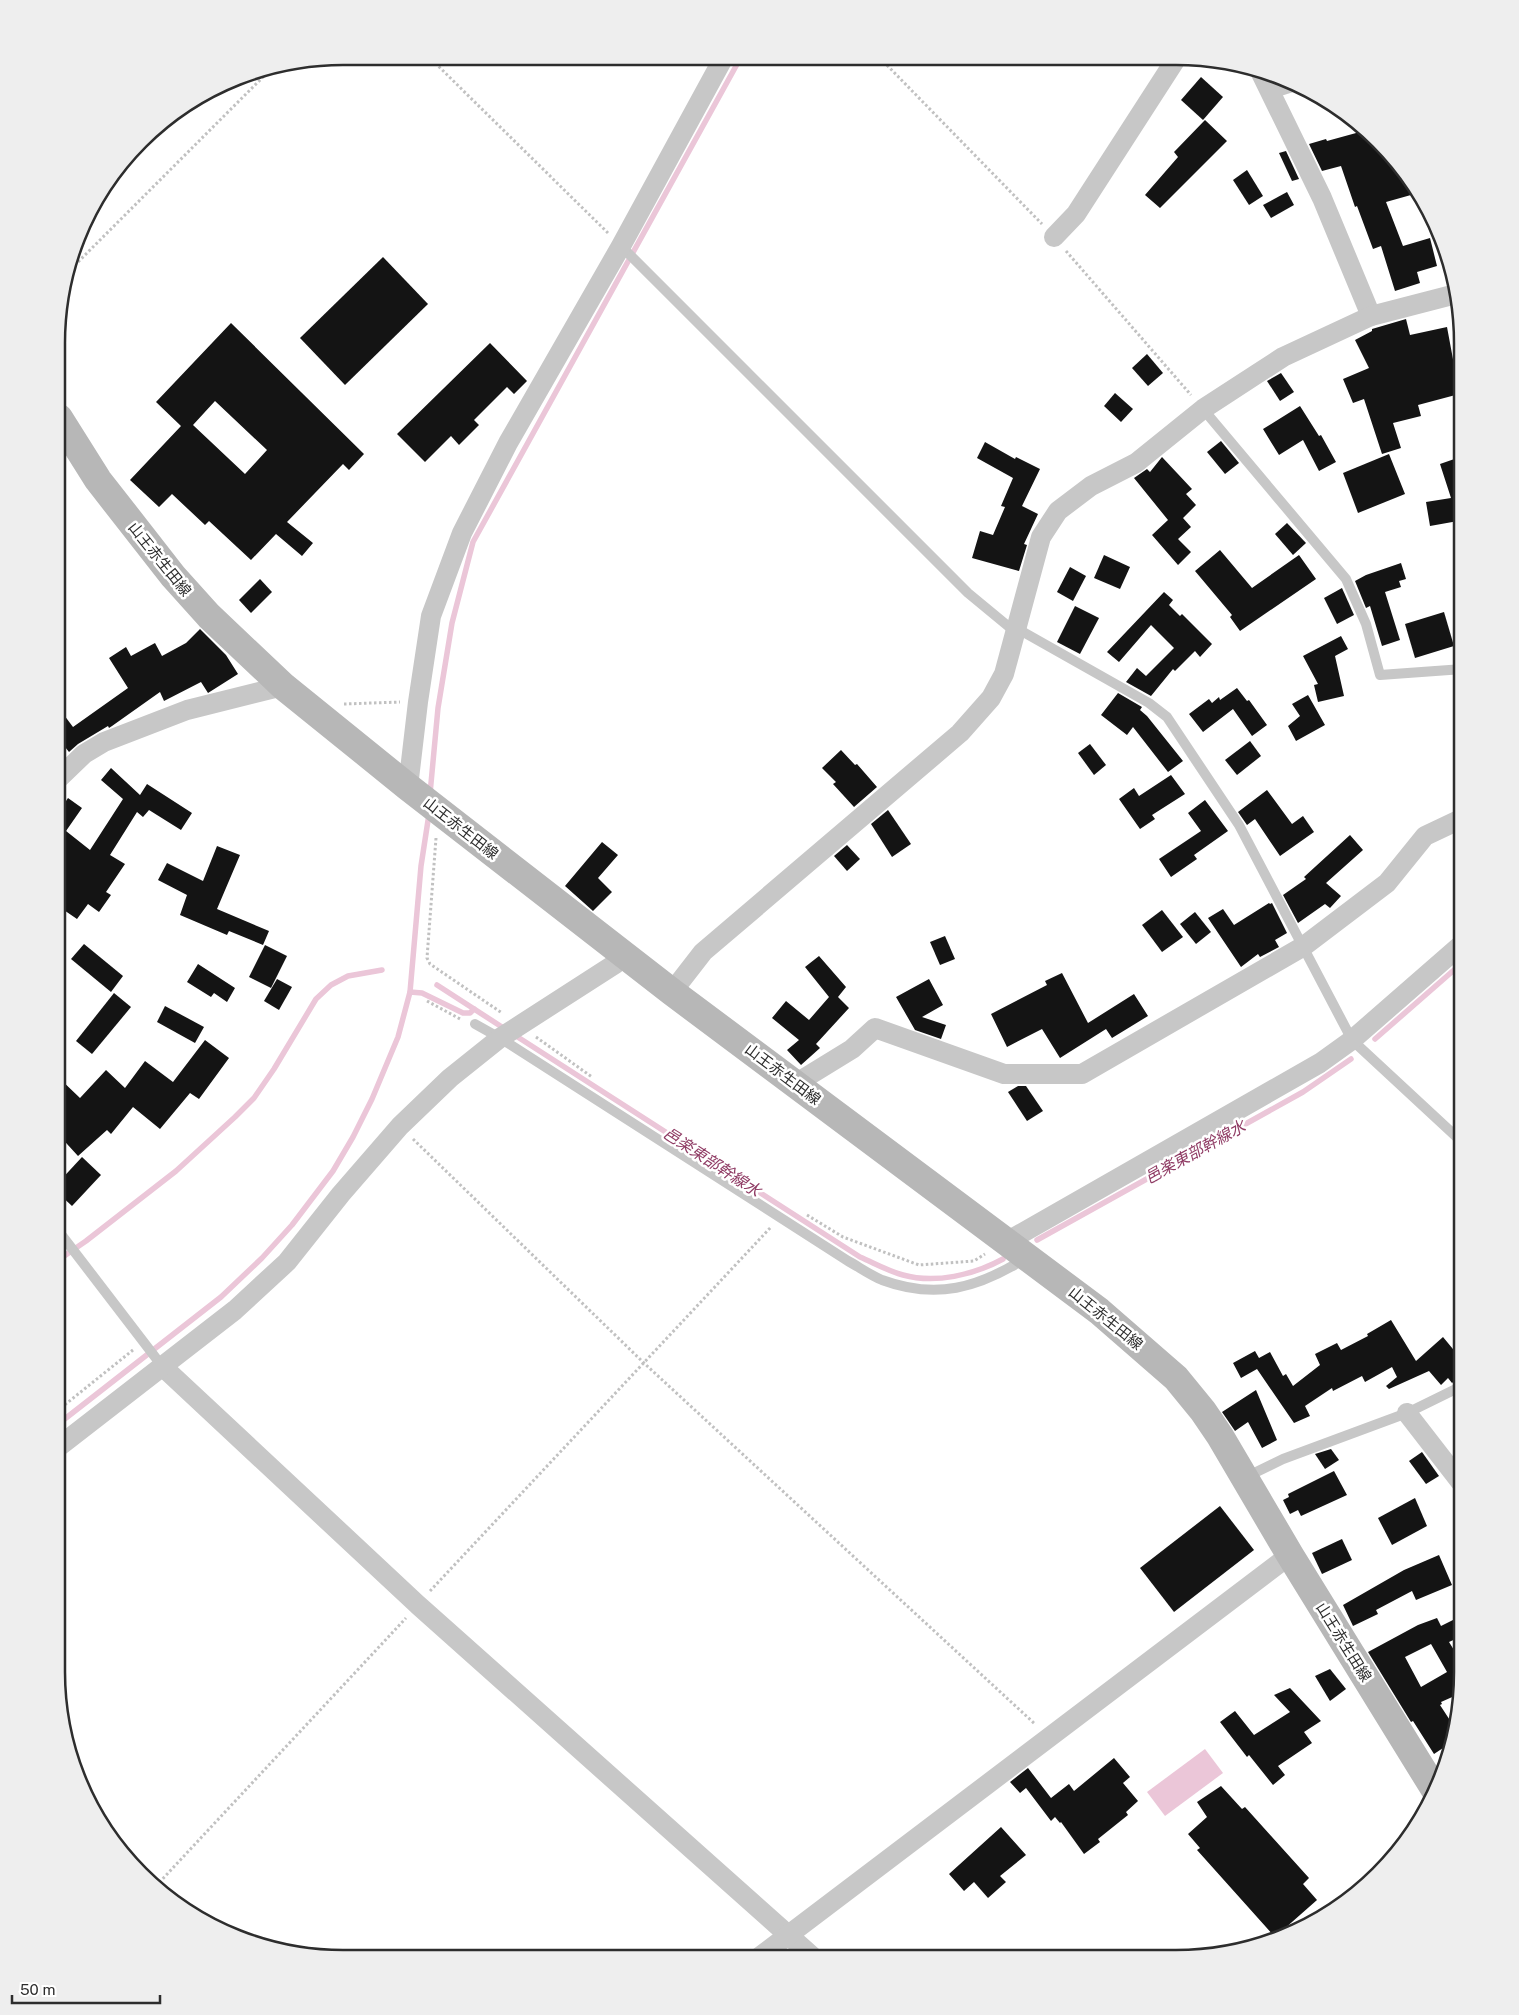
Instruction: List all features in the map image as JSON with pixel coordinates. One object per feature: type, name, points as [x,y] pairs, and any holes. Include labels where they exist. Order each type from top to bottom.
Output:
[{"type":"main road","name":"山王赤生田線","points":[[65,429],[98,480],[173,576],[209,616],[283,686],[408,787],[623,955],[1099,1310],[1176,1378],[1203,1411],[1431,1783]]},
{"type":"street","points":[[408,787],[431,616],[462,533],[508,443],[621,246],[720,65]]},
{"type":"street","points":[[1054,237],[1076,214],[1172,65]]},
{"type":"street","points":[[1265,80],[1322,198],[1371,316]]},
{"type":"street","points":[[1270,89],[1281,85]]},
{"type":"street","points":[[672,992],[703,952],[960,733],[991,698],[1004,674],[1014,631],[1041,537],[1058,511],[1091,486],[1136,463],[1203,409],[1284,357],[1371,316],[1450,296]]},
{"type":"street","points":[[65,772],[84,754],[104,742],[187,710],[283,686]]},
{"type":"street","points":[[795,1084],[852,1049],[875,1028],[1004,1074],[1082,1074],[1304,946],[1387,883],[1425,836],[1454,822]]},
{"type":"street","points":[[1018,1249],[1320,1063],[1352,1040],[1454,951]]},
{"type":"street","points":[[65,1442],[236,1310],[287,1262],[341,1194],[400,1126],[450,1078],[510,1032],[615,964],[623,955]]},
{"type":"street","points":[[162,1366],[418,1605],[806,1950]]},
{"type":"street","points":[[1407,1413],[1454,1474]]},
{"type":"street","points":[[768,1950],[1290,1555]]},
{"type":"lane","points":[[621,246],[968,593],[1014,631],[1025,633],[1149,703],[1167,717],[1239,825],[1352,1040],[1454,1135]]},
{"type":"lane","points":[[1203,409],[1346,579],[1366,624],[1380,675],[1454,671]]},
{"type":"lane","points":[[475,1024],[510,1032],[780,1217],[880,1279],[914,1289],[938,1291],[968,1286],[1009,1269],[1018,1249]]},
{"type":"lane","points":[[65,1240],[162,1366]]},
{"type":"lane","points":[[1245,1478],[1283,1459],[1407,1413],[1454,1390]]},
{"type":"path","points":[[437,65],[621,246]]},
{"type":"path","points":[[77,263],[263,77]]},
{"type":"path","points":[[307,705],[418,702]]},
{"type":"path","points":[[444,814],[436,836],[427,958],[430,964],[510,1032],[597,1081]]},
{"type":"path","points":[[427,1001],[462,1020],[475,1024]]},
{"type":"path","points":[[400,1126],[645,1364],[1049,1738]]},
{"type":"path","points":[[802,1212],[843,1237],[919,1265],[974,1261],[1018,1249]]},
{"type":"path","points":[[160,1881],[645,1364],[780,1217]]},
{"type":"path","points":[[65,1405],[143,1342]]},
{"type":"shaded area","points":[[1205,1749],[1223,1773],[1165,1816],[1147,1792]]},
{"type":"building","points":[[1201,77],[1223,97],[1203,120],[1181,100]]},
{"type":"building","points":[[1205,120],[1227,141],[1160,208],[1145,195],[1178,157],[1174,152]]},
{"type":"building","points":[[1357,133],[1373,146],[1407,188],[1411,195],[1386,202],[1403,246],[1430,238],[1437,266],[1417,272],[1420,283],[1395,291],[1381,246],[1373,249],[1357,206],[1355,207],[1341,166],[1322,171],[1309,144],[1326,139],[1327,141]]},
{"type":"building","points":[[1286,151],[1299,179],[1292,181],[1279,153]]},
{"type":"building","points":[[1247,170],[1263,196],[1249,205],[1233,180]]},
{"type":"building","points":[[1287,192],[1294,205],[1271,218],[1263,205]]},
{"type":"building","points":[[383,257],[428,304],[345,385],[300,338]]},
{"type":"building","points":[[1406,319],[1410,335],[1447,327],[1454,365],[1454,395],[1418,405],[1421,416],[1393,423],[1401,448],[1382,454],[1364,399],[1353,403],[1343,379],[1369,368],[1355,340],[1372,331],[1372,329]]},
{"type":"building","points":[[231,323],[364,454],[349,470],[343,464],[287,522],[313,543],[302,556],[276,534],[251,560],[209,521],[205,525],[172,494],[159,507],[130,480],[181,426],[156,402]],"holes":[[[215,401],[267,450],[245,474],[193,425]]]},
{"type":"building","points":[[490,343],[527,381],[514,394],[507,387],[474,420],[479,425],[459,445],[451,436],[425,462],[397,434]]},
{"type":"building","points":[[1147,354],[1163,373],[1148,386],[1132,368]]},
{"type":"building","points":[[1281,373],[1294,392],[1280,401],[1267,381]]},
{"type":"building","points":[[1115,393],[1133,409],[1121,422],[1104,406]]},
{"type":"building","points":[[1300,406],[1319,436],[1321,435],[1336,462],[1319,471],[1303,440],[1279,455],[1263,429]]},
{"type":"building","points":[[1221,441],[1239,463],[1225,474],[1207,452]]},
{"type":"building","points":[[985,442],[1015,459],[1016,457],[1040,469],[1022,506],[1038,514],[1024,544],[1027,545],[1019,571],[972,558],[980,531],[993,535],[1005,507],[1001,506],[1013,478],[977,458]]},
{"type":"building","points":[[1389,454],[1405,494],[1358,513],[1343,473]]},
{"type":"building","points":[[1162,457],[1192,489],[1186,494],[1196,505],[1183,518],[1191,527],[1178,539],[1191,552],[1178,565],[1152,535],[1168,520],[1134,478],[1147,469],[1150,472]]},
{"type":"building","points":[[1454,459],[1454,522],[1430,526],[1426,502],[1451,498],[1440,464]]},
{"type":"building","points":[[1287,523],[1306,543],[1293,555],[1275,534]]},
{"type":"building","points":[[1220,550],[1252,588],[1299,555],[1316,579],[1240,631],[1230,617],[1232,615],[1195,571]]},
{"type":"building","points":[[1104,555],[1130,567],[1120,589],[1094,578]]},
{"type":"building","points":[[1401,563],[1406,579],[1399,581],[1401,587],[1385,592],[1400,640],[1382,646],[1370,606],[1366,608],[1355,581],[1366,575]]},
{"type":"building","points":[[1070,567],[1086,576],[1073,601],[1057,592]]},
{"type":"building","points":[[260,579],[272,592],[251,613],[239,600]]},
{"type":"building","points":[[1342,588],[1354,615],[1337,624],[1324,598]]},
{"type":"building","points":[[1164,592],[1173,600],[1169,605],[1180,616],[1182,614],[1212,644],[1200,657],[1195,651],[1175,671],[1173,669],[1151,696],[1126,682],[1137,668],[1146,676],[1174,648],[1151,625],[1119,662],[1107,652]]},
{"type":"building","points":[[1075,606],[1099,618],[1080,654],[1057,642]]},
{"type":"building","points":[[1444,612],[1454,646],[1415,658],[1405,624]]},
{"type":"building","points":[[200,629],[226,655],[238,674],[208,693],[201,682],[164,701],[160,692],[109,728],[108,726],[78,744],[69,752],[65,747],[65,716],[73,727],[128,688],[109,658],[126,647],[131,656],[155,643],[162,656],[186,643]]},
{"type":"building","points":[[1341,636],[1348,649],[1335,656],[1344,696],[1318,702],[1314,685],[1318,684],[1303,656]]},
{"type":"building","points":[[1237,688],[1247,701],[1249,700],[1267,725],[1252,736],[1233,709],[1203,732],[1189,714],[1209,699],[1212,703],[1219,697],[1220,700]]},
{"type":"building","points":[[1118,693],[1142,707],[1140,710],[1183,761],[1168,772],[1133,727],[1127,735],[1101,715]]},
{"type":"building","points":[[1308,695],[1325,725],[1296,741],[1288,726],[1300,716],[1292,704]]},
{"type":"building","points":[[1250,741],[1261,756],[1237,775],[1225,760]]},
{"type":"building","points":[[1090,744],[1106,765],[1094,775],[1078,753]]},
{"type":"building","points":[[841,750],[855,765],[857,764],[877,787],[854,807],[833,784],[836,782],[822,768]]},
{"type":"building","points":[[111,768],[140,795],[147,784],[192,813],[181,830],[149,810],[143,817],[137,812],[110,855],[125,864],[106,892],[111,895],[99,912],[88,904],[77,919],[65,911],[65,802],[68,798],[82,808],[66,831],[90,850],[123,799],[101,780]]},
{"type":"building","points":[[1171,775],[1185,794],[1152,815],[1155,819],[1140,829],[1119,799],[1134,788],[1139,796]]},
{"type":"building","points":[[1267,790],[1292,824],[1303,816],[1314,832],[1280,856],[1255,819],[1247,825],[1238,812]]},
{"type":"building","points":[[1205,800],[1228,831],[1194,855],[1197,859],[1171,877],[1159,859],[1201,831],[1188,813]]},
{"type":"building","points":[[888,810],[911,844],[892,857],[871,824]]},
{"type":"building","points":[[1350,835],[1363,850],[1326,883],[1341,896],[1330,908],[1325,904],[1298,923],[1283,895],[1306,879],[1304,877]]},
{"type":"building","points":[[602,842],[618,855],[598,878],[612,892],[593,911],[565,886]]},
{"type":"building","points":[[847,845],[860,859],[847,871],[834,856]]},
{"type":"building","points":[[217,846],[240,855],[217,909],[269,931],[263,945],[229,931],[227,935],[180,915],[187,895],[158,880],[167,863],[203,881]]},
{"type":"building","points":[[1269,903],[1272,903],[1287,933],[1275,940],[1279,947],[1260,957],[1258,954],[1241,967],[1208,918],[1223,909],[1234,925]]},
{"type":"building","points":[[1162,910],[1183,937],[1162,952],[1142,925]]},
{"type":"building","points":[[1195,912],[1211,932],[1196,944],[1180,924]]},
{"type":"building","points":[[945,936],[955,959],[940,965],[930,942]]},
{"type":"building","points":[[84,944],[123,976],[111,992],[71,959]]},
{"type":"building","points":[[265,945],[287,956],[271,988],[249,977]]},
{"type":"building","points":[[819,956],[846,987],[838,997],[849,1008],[816,1044],[820,1048],[801,1065],[787,1050],[799,1040],[772,1018],[786,1001],[809,1020],[829,997],[805,967]]},
{"type":"building","points":[[198,964],[235,988],[227,1002],[214,993],[211,997],[187,982]]},
{"type":"building","points":[[1062,973],[1088,1023],[1134,994],[1148,1016],[1112,1038],[1106,1029],[1060,1058],[1042,1029],[1007,1047],[991,1014],[1047,985],[1045,981]]},
{"type":"building","points":[[277,979],[292,987],[279,1010],[264,1001]]},
{"type":"building","points":[[929,979],[943,1005],[922,1017],[946,1025],[941,1039],[915,1030],[896,997]]},
{"type":"building","points":[[114,993],[131,1007],[92,1054],[76,1041]]},
{"type":"building","points":[[165,1006],[204,1027],[195,1043],[157,1022]]},
{"type":"building","points":[[205,1040],[229,1058],[199,1099],[190,1093],[160,1129],[133,1107],[111,1134],[107,1130],[78,1156],[65,1142],[65,1084],[80,1098],[106,1070],[125,1088],[145,1061],[173,1082]]},
{"type":"building","points":[[1018,1086],[1026,1086],[1043,1111],[1027,1121],[1008,1092]]},
{"type":"building","points":[[82,1157],[101,1175],[72,1206],[65,1199],[65,1175]]},
{"type":"building","points":[[1391,1320],[1416,1361],[1443,1337],[1454,1350],[1454,1381],[1452,1383],[1448,1378],[1441,1385],[1429,1371],[1389,1389],[1386,1386],[1397,1377],[1392,1367],[1365,1382],[1362,1376],[1333,1391],[1332,1388],[1305,1406],[1310,1416],[1294,1423],[1257,1369],[1241,1378],[1233,1363],[1255,1351],[1259,1358],[1270,1352],[1283,1376],[1286,1374],[1293,1386],[1320,1365],[1315,1354],[1337,1343],[1341,1350],[1368,1336],[1367,1334]]},
{"type":"building","points":[[1256,1390],[1277,1440],[1262,1448],[1248,1422],[1235,1431],[1222,1412]]},
{"type":"building","points":[[1331,1449],[1339,1460],[1325,1469],[1315,1454]]},
{"type":"building","points":[[1422,1452],[1439,1476],[1426,1484],[1409,1461]]},
{"type":"building","points":[[1334,1471],[1347,1495],[1301,1516],[1298,1510],[1290,1514],[1283,1500],[1289,1497],[1288,1494]]},
{"type":"building","points":[[1415,1498],[1427,1526],[1392,1545],[1378,1518]]},
{"type":"building","points":[[1220,1506],[1254,1550],[1174,1612],[1140,1568]]},
{"type":"building","points":[[1342,1539],[1352,1560],[1322,1574],[1312,1553]]},
{"type":"building","points":[[1439,1555],[1452,1585],[1416,1600],[1412,1591],[1376,1610],[1378,1614],[1353,1626],[1343,1605],[1404,1570]]},
{"type":"building","points":[[1437,1618],[1441,1626],[1454,1620],[1454,1640],[1449,1642],[1454,1650],[1453,1697],[1441,1702],[1442,1704],[1440,1705],[1450,1720],[1444,1747],[1434,1754],[1413,1721],[1411,1722],[1368,1652],[1418,1625]],"holes":[[[1431,1644],[1447,1672],[1421,1687],[1405,1657]]]},
{"type":"building","points":[[1330,1669],[1346,1689],[1330,1701],[1315,1676]]},
{"type":"building","points":[[1290,1688],[1321,1721],[1304,1732],[1312,1743],[1278,1766],[1285,1775],[1273,1785],[1249,1755],[1247,1757],[1220,1722],[1235,1711],[1254,1735],[1290,1712],[1274,1695]]},
{"type":"building","points":[[1114,1758],[1130,1777],[1123,1783],[1138,1801],[1126,1812],[1128,1815],[1098,1839],[1100,1842],[1084,1854],[1061,1822],[1055,1817],[1051,1821],[1026,1788],[1020,1793],[1010,1782],[1028,1768],[1051,1798],[1069,1784],[1074,1791]]},
{"type":"building","points":[[1221,1786],[1242,1809],[1245,1807],[1309,1878],[1303,1884],[1317,1900],[1286,1928],[1271,1933],[1197,1850],[1200,1848],[1188,1834],[1207,1817],[1197,1802]]},
{"type":"building","points":[[1001,1827],[1026,1855],[1000,1876],[1006,1882],[988,1898],[974,1882],[964,1891],[949,1874]]},
{"type":"waterway","points":[[430,794],[438,708],[452,623],[473,542],[737,65]]},
{"type":"waterway","points":[[65,1419],[221,1297],[262,1258],[292,1225],[333,1171],[372,1099],[398,1037],[410,992],[421,866],[429,814]]},
{"type":"waterway","points":[[65,1255],[176,1171],[254,1098],[274,1069],[316,999],[331,985],[348,976],[382,970]]},
{"type":"waterway","name":"邑楽東部幹線水","points":[[1375,1039],[1454,970]]},
{"type":"waterway","name":"邑楽東部幹線水","points":[[437,985],[505,1029]]},
{"type":"waterway","points":[[410,992],[422,993],[463,1013],[470,1013],[474,1009]]},
{"type":"waterway","name":"邑楽東部幹線水","points":[[513,1034],[860,1257],[881,1267],[915,1278],[928,1279],[980,1270],[1003,1259]]},
{"type":"waterway","name":"邑楽東部幹線水","points":[[1037,1240],[1303,1092],[1351,1059]]}]
